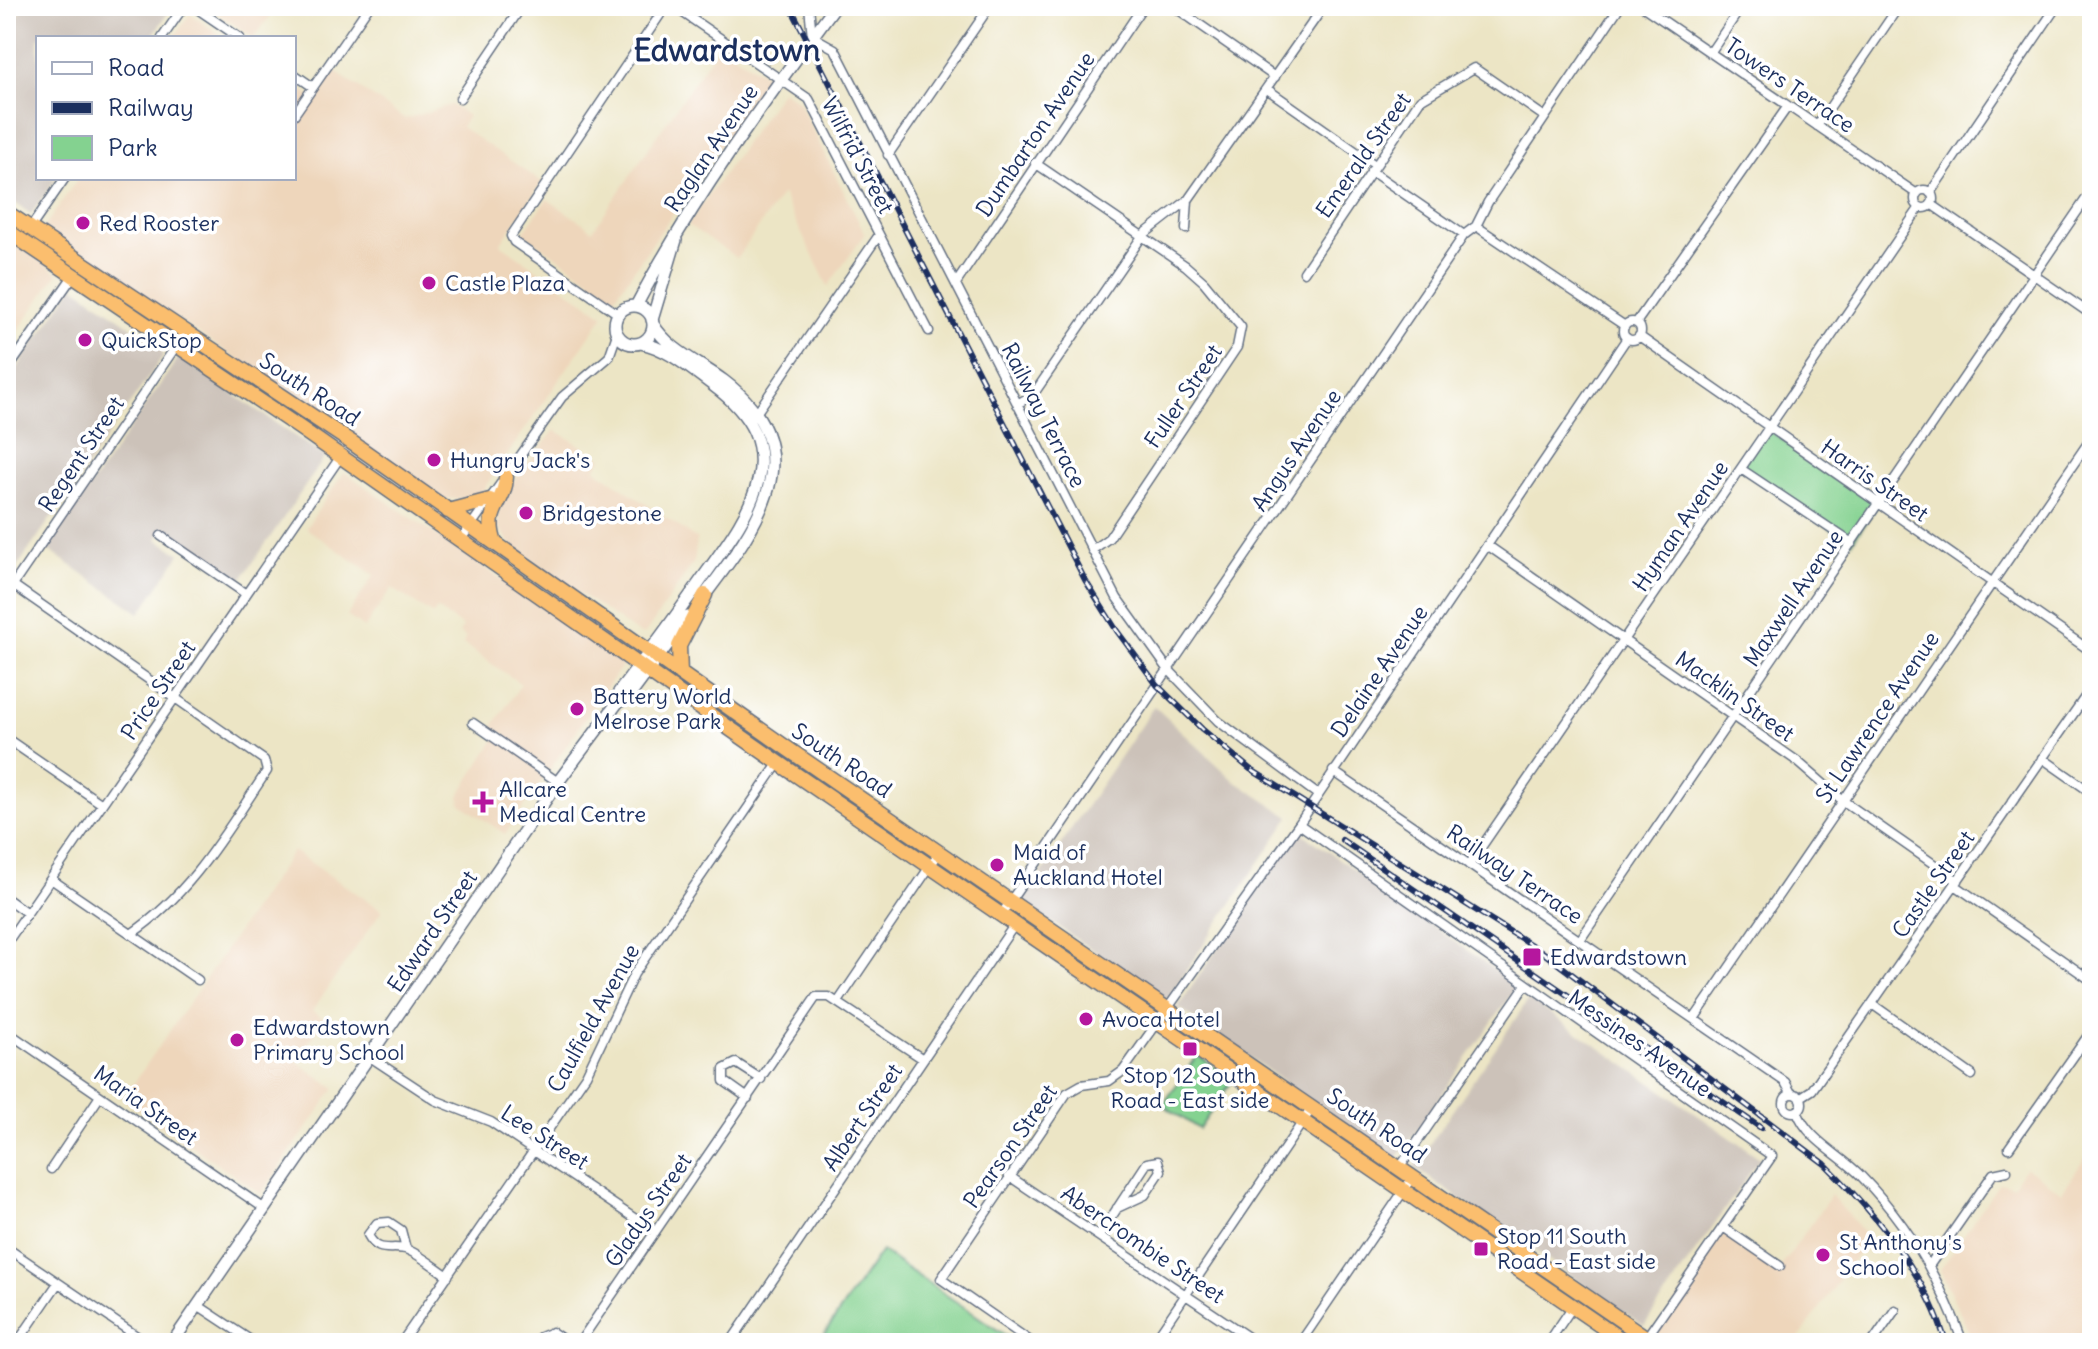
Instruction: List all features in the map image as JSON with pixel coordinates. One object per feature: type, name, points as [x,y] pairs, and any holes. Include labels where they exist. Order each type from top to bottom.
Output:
[{"type":"highway","name":"South Road","points":[[6,212],[26,235],[73,276],[341,456],[779,763],[1625,1343]]},
{"type":"highway","name":"South Road","points":[[6,230],[26,235],[185,333],[495,543],[788,749],[1652,1341]]},
{"type":"highway","points":[[495,543],[490,518],[506,487],[506,477]]},
{"type":"highway","points":[[448,511],[490,500]]},
{"type":"highway","points":[[680,673],[676,656],[679,646],[705,595]]},
{"type":"street","points":[[6,15],[12,6]]},
{"type":"street","points":[[163,36],[184,6]]},
{"type":"street","points":[[193,6],[237,36]]},
{"type":"street","points":[[296,112],[369,6]]},
{"type":"street","points":[[460,98],[522,6]]},
{"type":"street","points":[[645,6],[659,16]]},
{"type":"street","points":[[618,314],[514,242],[511,236],[666,6]]},
{"type":"street","name":"Wilfrid Street","points":[[673,6],[809,99],[929,331]]},
{"type":"street","points":[[809,6],[812,36]]},
{"type":"street","name":"Raglan Avenue","points":[[636,306],[677,236],[781,79],[835,6]]},
{"type":"street","points":[[888,155],[990,6]]},
{"type":"street","name":"Dumbarton Avenue","points":[[957,282],[1143,6]]},
{"type":"street","points":[[1173,6],[1275,77]]},
{"type":"street","points":[[1017,404],[1033,395],[1143,235],[1188,200],[1324,6]]},
{"type":"street","name":"Angus Avenue","points":[[1001,915],[1464,235],[1476,226],[1488,202],[1620,6]]},
{"type":"street","name":"Towers Terrace","points":[[1642,6],[1917,194]]},
{"type":"street","points":[[1710,53],[1742,6]]},
{"type":"street","points":[[1817,126],[1899,6]]},
{"type":"street","points":[[1931,204],[1930,193],[2057,6]]},
{"type":"street","name":"Railway Terrace","points":[[812,36],[835,49],[1117,598],[1168,669],[1218,721],[1317,794]]},
{"type":"street","name":"Emerald Street","points":[[1304,272],[1420,100],[1474,68],[1545,117]]},
{"type":"street","points":[[296,75],[313,87]]},
{"type":"street","points":[[1267,89],[1464,235]]},
{"type":"street","points":[[1625,326],[1636,323],[1788,106]]},
{"type":"street","points":[[1035,163],[1143,235]]},
{"type":"street","points":[[26,235],[64,180]]},
{"type":"street","name":"Maxwell Avenue","points":[[1580,940],[2092,190]]},
{"type":"street","points":[[1930,193],[1922,191],[1917,194],[1916,203],[1920,207],[1931,204],[2092,315]]},
{"type":"street","points":[[1186,229],[1188,200]]},
{"type":"street","name":"Hyman Avenue","points":[[1469,865],[1920,207]]},
{"type":"street","points":[[1476,226],[1625,326],[1627,338],[1639,336],[1640,328],[1636,323]]},
{"type":"street","points":[[753,418],[879,235]]},
{"type":"street","name":"Fuller Street","points":[[1092,550],[1109,538],[1241,337],[1241,327],[1204,282],[1143,235]]},
{"type":"street","name":"Raglan Avenue","points":[[653,322],[672,263],[677,236]]},
{"type":"street","points":[[6,372],[73,276]]},
{"type":"street","points":[[618,314],[636,306],[645,309],[668,343],[724,381],[753,418],[772,452],[772,480],[753,527],[705,595],[654,655]]},
{"type":"street","points":[[460,541],[562,397],[609,357],[617,334],[618,314]]},
{"type":"street","points":[[641,343],[648,337],[653,322]]},
{"type":"street","name":"Regent Street","points":[[6,595],[185,333]]},
{"type":"street","points":[[617,334],[627,343],[641,343],[659,349],[753,418],[761,461],[755,498],[654,655]]},
{"type":"street","name":"Harris Street","points":[[1639,336],[1768,429],[2092,652]]},
{"type":"street","name":"Delaine Avenue","points":[[1157,1022],[1299,824],[1627,338]]},
{"type":"street","name":"St Lawrence Avenue","points":[[1694,1019],[2092,437]]},
{"type":"street","name":"Price Street","points":[[6,944],[341,456]]},
{"type":"street","points":[[1741,469],[1852,543]]},
{"type":"street","points":[[161,536],[246,594]]},
{"type":"street","name":"Macklin Street","points":[[1487,545],[1797,761],[1842,800],[2092,981]]},
{"type":"street","points":[[13,585],[264,760],[267,771],[200,870],[174,900],[131,934]]},
{"type":"street","name":"Edward Street","points":[[172,1343],[558,782],[618,702],[619,692],[654,655]]},
{"type":"street","name":"Castle Street","points":[[1796,1095],[1812,1090],[2092,687]]},
{"type":"street","points":[[473,723],[558,782]]},
{"type":"street","points":[[6,738],[102,804]]},
{"type":"street","name":"Caulfield Avenue","points":[[401,1343],[586,1075],[634,974],[788,749]]},
{"type":"street","points":[[2042,758],[2092,793]]},
{"type":"street","name":"Railway Terrace","points":[[1333,771],[1785,1082],[1796,1095]]},
{"type":"street","name":"Messines Avenue","points":[[1299,824],[1525,986],[1772,1156],[1723,1227]]},
{"type":"street","points":[[923,1059],[838,1002],[939,853]]},
{"type":"street","points":[[51,879],[198,980]]},
{"type":"street","points":[[6,898],[27,913]]},
{"type":"street","name":"Albert Street","points":[[730,1343],[1024,911]]},
{"type":"street","points":[[1390,1181],[1525,986]]},
{"type":"street","name":"Gladys Street","points":[[579,1343],[816,997],[829,997],[838,1002]]},
{"type":"street","points":[[1872,1004],[1972,1075]]},
{"type":"street","name":"Pearson Street","points":[[1033,1343],[941,1279],[1067,1093],[1073,1087],[1117,1077],[1157,1022]]},
{"type":"street","points":[[2009,1148],[2088,1043],[2092,1030]]},
{"type":"street","name":"Maria Street","points":[[6,1031],[265,1209]]},
{"type":"street","name":"Lee Street","points":[[370,1057],[435,1100],[491,1122],[655,1232]]},
{"type":"street","points":[[748,1098],[724,1081],[724,1069],[736,1063],[761,1079]]},
{"type":"street","points":[[1797,1111],[1802,1106],[1796,1095],[1786,1098],[1785,1106],[1797,1111],[1808,1131],[1861,1175],[1906,1230],[1946,1297],[1963,1343]]},
{"type":"street","points":[[51,1169],[100,1096]]},
{"type":"street","points":[[1153,1343],[1312,1108]]},
{"type":"street","points":[[1099,1236],[1117,1208],[1147,1163],[1158,1161],[1161,1171],[1145,1195],[1117,1208]]},
{"type":"street","points":[[1929,1266],[1993,1174],[2007,1171]]},
{"type":"street","name":"Abercrombie Street","points":[[1009,1176],[1257,1343]]},
{"type":"street","points":[[1300,1343],[1413,1177]]},
{"type":"street","points":[[406,1249],[401,1230],[389,1222],[377,1223],[368,1235],[373,1244],[386,1251],[406,1249],[448,1276]]},
{"type":"street","points":[[1652,1341],[1723,1227],[1780,1266]]},
{"type":"street","points":[[7,1248],[147,1343]]},
{"type":"street","points":[[17,1343],[58,1283]]},
{"type":"street","points":[[199,1306],[255,1343]]},
{"type":"street","points":[[1548,1343],[1573,1306]]},
{"type":"street","points":[[1872,1343],[1895,1310]]},
{"type":"street","points":[[538,1343],[540,1337],[552,1332],[568,1343]]},
{"type":"shaded area","points":[[25,6],[173,6],[152,36],[36,36],[36,180],[55,180],[31,214],[6,197],[6,33]]},
{"type":"shaded area","points":[[206,6],[278,6],[256,36]]},
{"type":"shaded area","points":[[190,14],[222,36],[175,36]]},
{"type":"shaded area","points":[[719,45],[768,77],[615,297],[523,233],[547,199],[593,230]]},
{"type":"shaded area","points":[[334,71],[405,119],[451,105],[468,116],[461,127],[542,182],[500,244],[604,315],[478,497],[442,499],[44,228],[77,180],[296,180],[296,86],[315,99]]},
{"type":"shaded area","points":[[782,90],[798,101],[865,234],[828,286],[782,194],[737,258],[688,225]]},
{"type":"shaded area","points":[[6,237],[58,273],[6,348]]},
{"type":"shaded area","points":[[74,286],[161,348],[163,356],[15,570],[6,564],[6,384]]},
{"type":"shaded area","points":[[179,357],[325,457],[241,580],[164,528],[157,539],[180,554],[140,613],[47,549]]},
{"type":"shaded area","points":[[555,430],[602,458],[595,469],[697,539],[694,562],[645,634],[639,634],[514,548],[498,526],[500,498]]},
{"type":"shaded area","points":[[344,472],[624,663],[505,834],[461,804],[460,794],[500,732],[493,726],[521,684],[463,644],[466,638],[459,633],[463,627],[437,609],[433,615],[392,588],[364,628],[347,616],[374,575],[306,528]]},
{"type":"shaded area","points":[[1154,706],[1236,782],[1290,817],[1166,1000],[1022,902]]},
{"type":"shaded area","points":[[1298,830],[1517,986],[1396,1160],[1178,1007]]},
{"type":"shaded area","name":"Edwardstown Primary School","points":[[293,851],[382,910],[312,1011],[325,1019],[296,1061],[335,1088],[261,1194],[123,1099]]},
{"type":"shaded area","points":[[1529,999],[1760,1158],[1644,1326],[1414,1167]]},
{"type":"shaded area","points":[[2085,1158],[2092,1163],[2092,1343],[1971,1343],[1940,1270],[1999,1183],[2013,1186],[2025,1167],[2062,1192]]},
{"type":"shaded area","name":"St Anthony's School","points":[[1831,1195],[1868,1238],[1796,1343],[1673,1343],[1659,1335],[1659,1327],[1723,1233],[1778,1271]]},
{"type":"green space","points":[[1767,429],[1878,504],[1852,542],[1740,468]]},
{"type":"green space","points":[[1197,1055],[1233,1080],[1199,1129],[1163,1105]]},
{"type":"green space","points":[[881,1251],[1017,1343],[818,1343]]},
{"type":"railway","points":[[790,6],[1085,580],[1117,631],[1157,685],[1202,729],[1250,769],[1541,951],[1825,1164],[1897,1246],[1926,1293],[1946,1343]]},
{"type":"railway","points":[[1342,840],[1761,1128]]},
{"type":"place","name":"Red Rooster","points":[[83,223]]},
{"type":"place","name":"Castle Plaza","points":[[429,283]]},
{"type":"place","name":"QuickStop","points":[[85,340]]},
{"type":"place","name":"Hungry Jack's","points":[[434,460]]},
{"type":"place","name":"Bridgestone","points":[[526,513]]},
{"type":"place","name":"Battery World Melrose Park","points":[[577,709]]},
{"type":"place","name":"Allcare Medical Centre","points":[[483,802]]},
{"type":"place","name":"Maid of Auckland Hotel","points":[[997,865]]},
{"type":"place","name":"Edwardstown","points":[[1532,957]]},
{"type":"place","name":"Avoca Hotel","points":[[1086,1019]]},
{"type":"place","name":"Edwardstown Primary School","points":[[237,1040]]},
{"type":"place","name":"Stop 12 South Road - East side","points":[[1190,1049]]},
{"type":"place","name":"Stop 11 South Road - East side","points":[[1481,1249]]},
{"type":"place","name":"St Anthony's School","points":[[1823,1255]]},
{"type":"district","name":"Edwardstown","points":[[727,51]]}]
